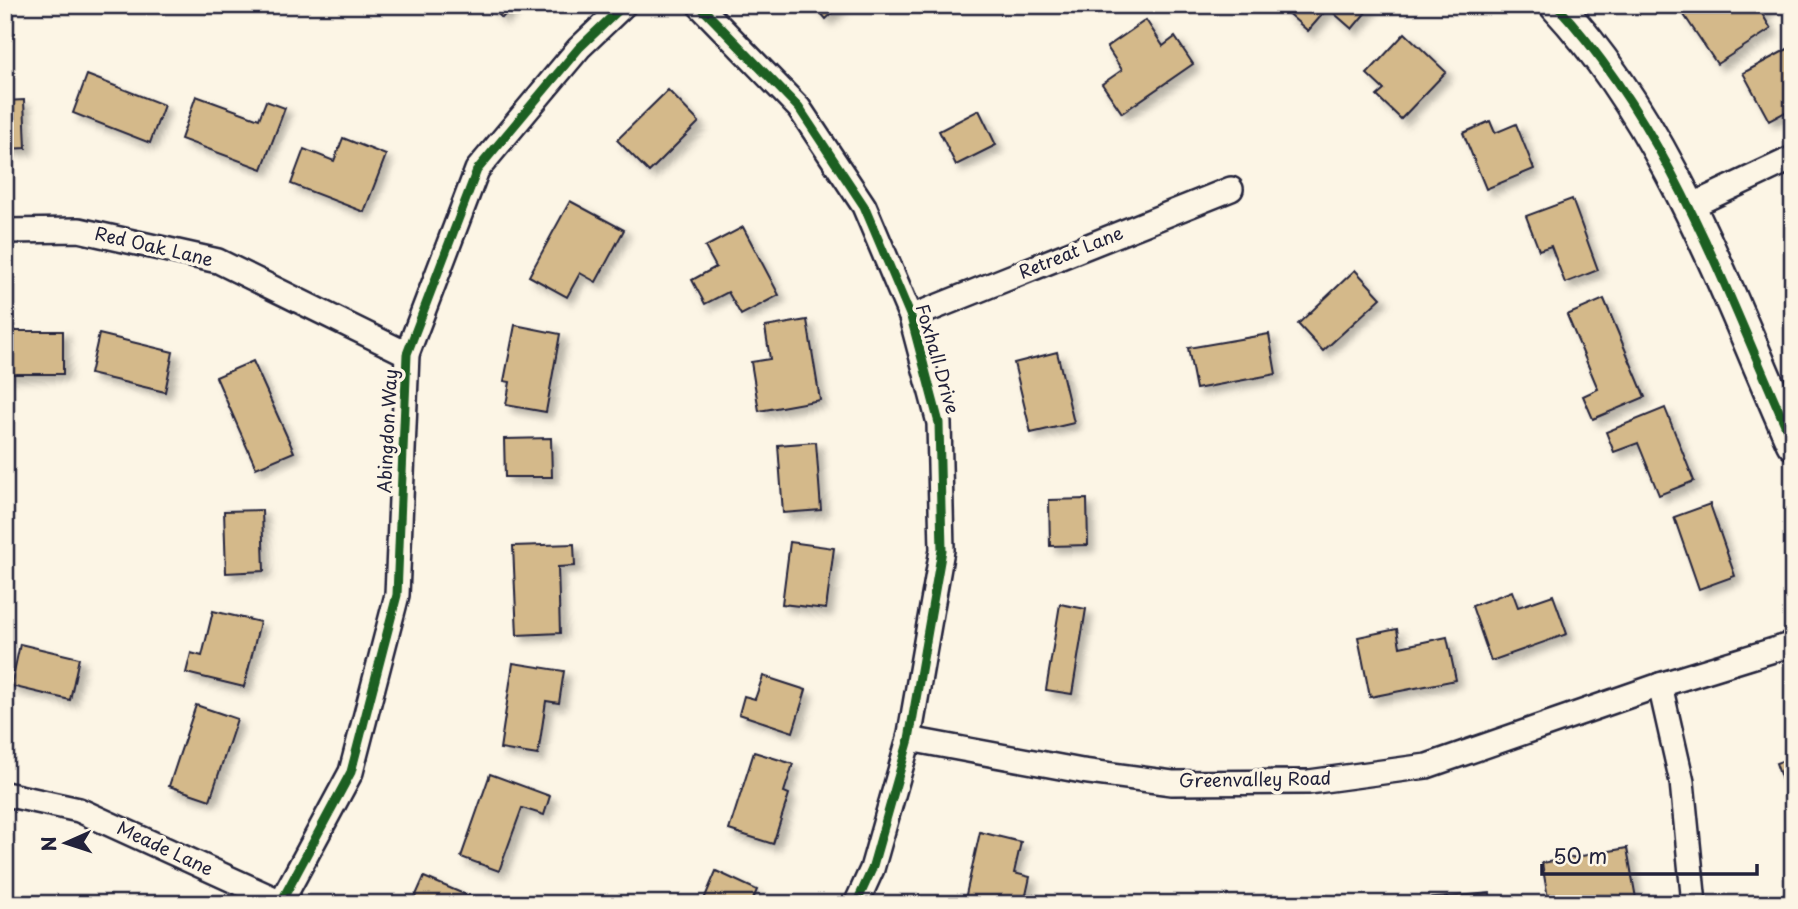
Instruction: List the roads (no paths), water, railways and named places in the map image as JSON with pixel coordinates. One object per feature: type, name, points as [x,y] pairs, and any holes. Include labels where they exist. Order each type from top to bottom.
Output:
[{"type":"street","name":"Abingdon Way","points":[[281,903],[351,772],[397,596],[407,354],[477,170],[579,48],[624,5]]},
{"type":"street","name":"Foxhall Drive","points":[[699,5],[799,108],[864,206],[911,317],[939,423],[942,550],[909,739],[872,869],[856,904]]},
{"type":"street","points":[[1556,5],[1604,62],[1637,110],[1689,207],[1793,443]]},
{"type":"street","points":[[1689,207],[1793,158]]},
{"type":"street","name":"Retreat Lane","points":[[911,317],[1231,189]]},
{"type":"street","name":"Red Oak Lane","points":[[5,231],[79,230],[218,261],[407,354]]},
{"type":"street","name":"Greenvalley Road","points":[[909,739],[1082,771],[1172,783],[1309,782],[1427,766],[1660,685],[1793,644]]},
{"type":"street","points":[[1660,685],[1682,782],[1693,904]]},
{"type":"street","name":"Meade Lane","points":[[5,794],[79,810],[281,903]]}]
